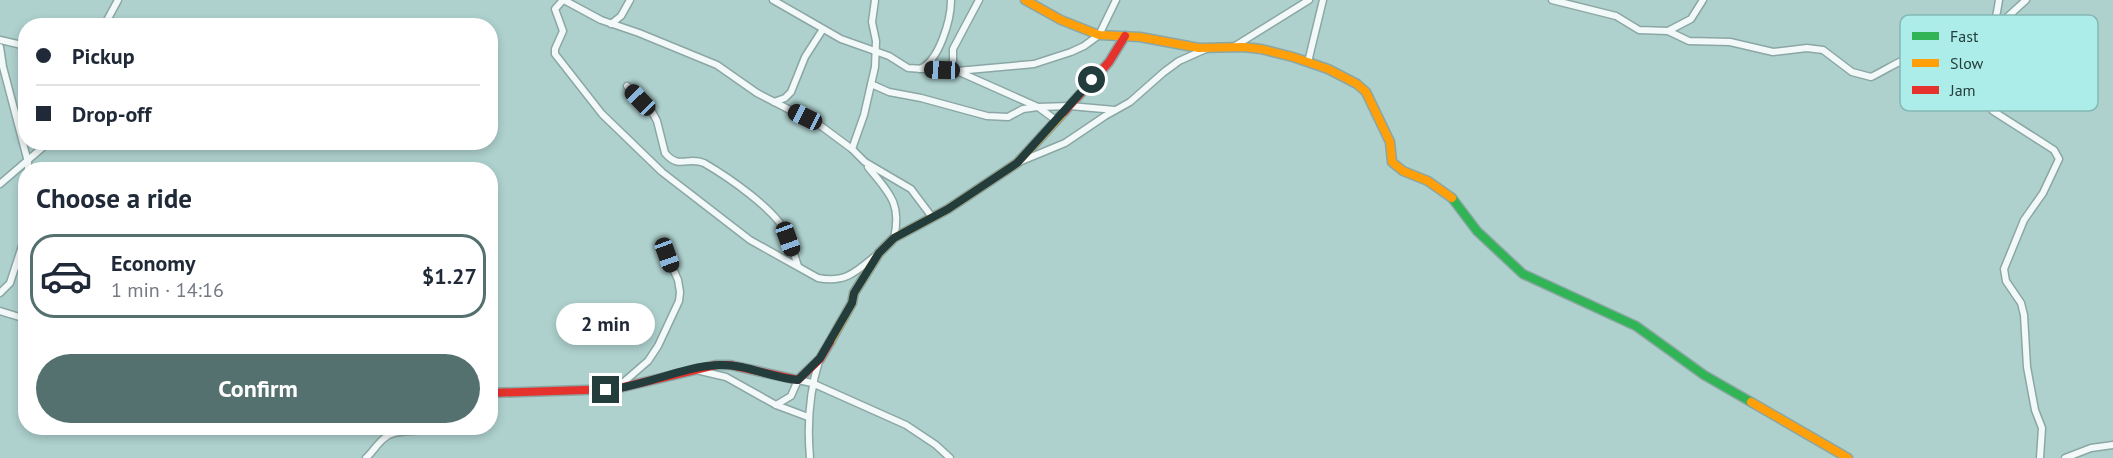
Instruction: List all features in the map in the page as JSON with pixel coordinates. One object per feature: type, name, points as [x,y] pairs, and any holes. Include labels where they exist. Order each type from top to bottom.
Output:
[{"type":"street","points":[[108,18],[118,0]]},
{"type":"street","points":[[611,24],[621,16],[630,0]]},
{"type":"street","points":[[773,0],[823,29],[863,48],[889,56],[903,66],[957,71],[1047,61],[1084,46],[1099,35],[1116,0]]},
{"type":"street","points":[[852,149],[860,129],[876,52],[872,22],[875,0]]},
{"type":"street","points":[[920,69],[930,63],[934,57],[949,20],[951,0]]},
{"type":"street","points":[[980,0],[953,49],[952,62],[957,71],[1038,107],[1057,121]]},
{"type":"street","points":[[1025,0],[1077,27],[1099,35],[1141,37],[1206,49],[1234,47],[1268,50],[1308,62],[1360,85],[1366,92],[1390,142],[1392,162],[1403,171],[1428,181],[1452,198],[1477,231],[1523,274],[1636,326],[1704,375],[1848,458]]},
{"type":"street","points":[[1234,47],[1309,0]]},
{"type":"street","points":[[1308,62],[1323,0]]},
{"type":"street","points":[[1552,0],[1616,16],[1639,30],[1668,31],[1689,41],[1730,42],[1777,52],[1817,49],[1828,52],[1852,72],[1871,77],[1900,63]]},
{"type":"street","points":[[1668,31],[1691,19],[1704,0]]},
{"type":"street","points":[[1996,15],[1999,0]]},
{"type":"street","points":[[2011,15],[2026,0]]},
{"type":"street","points":[[894,238],[898,215],[893,199],[865,162],[852,149],[820,126],[757,93],[717,65],[611,24],[567,1],[555,9],[563,31],[555,54],[602,114],[662,172],[722,220],[750,240],[818,278],[836,279],[854,274],[894,238],[948,209],[1017,163],[1065,143],[1139,96],[1179,61],[1206,49]]},
{"type":"street","points":[[774,102],[785,98],[791,92],[805,57],[823,29]]},
{"type":"street","points":[[1017,163],[1109,62],[1125,36]]},
{"type":"street","points":[[0,40],[18,44]]},
{"type":"street","points":[[0,47],[2,70],[18,129]]},
{"type":"street","points":[[871,84],[889,92],[987,116],[1008,117],[1023,110],[1038,107],[1070,106],[1115,110]]},
{"type":"street","points":[[627,86],[650,108],[659,125],[663,146],[668,157],[679,163],[696,160],[704,163],[754,198],[769,211],[787,234],[798,266]]},
{"type":"street","points":[[1993,111],[2054,150],[2059,159],[2043,193],[2024,220],[2004,269],[2006,281],[2021,303],[2024,312],[2026,362],[2035,410],[2042,428],[2040,458]]},
{"type":"street","points":[[32,162],[42,150]]},
{"type":"street","points":[[865,162],[911,189],[932,217]]},
{"type":"street","points":[[0,184],[18,172]]},
{"type":"street","points":[[810,458],[808,417],[812,383],[820,358],[852,303],[854,293],[879,253]]},
{"type":"street","points":[[615,389],[648,361],[658,346],[679,301],[678,280],[667,255]]},
{"type":"street","points":[[0,293],[10,283],[18,258]]},
{"type":"street","points":[[0,311],[18,317]]},
{"type":"street","points":[[776,405],[790,396],[798,380],[820,358]]},
{"type":"street","points":[[498,393],[615,389],[693,369],[730,364],[812,383],[906,425],[936,445],[950,458]]},
{"type":"street","points":[[693,369],[726,377],[776,405],[808,417]]},
{"type":"street","points":[[366,458],[389,435]]},
{"type":"street","points":[[2065,458],[2091,448],[2113,445]]},
{"type":"traffic: fast","points":[[1452,198],[1477,231],[1523,274],[1636,326],[1704,375],[1751,402]]},
{"type":"traffic: slow","points":[[1025,0],[1061,20],[1099,35],[1140,37],[1199,48],[1261,49],[1328,69],[1357,84],[1366,92],[1390,142],[1392,162],[1403,171],[1428,181],[1452,198]]},
{"type":"traffic: slow","points":[[830,342],[852,303],[854,293],[879,253],[894,238],[948,209],[1017,163],[1064,112]]},
{"type":"traffic: slow","points":[[1751,402],[1848,458]]},
{"type":"traffic: jam","points":[[1064,112],[1109,62],[1125,36]]},
{"type":"traffic: jam","points":[[498,393],[615,389],[716,365],[730,365],[798,380],[820,359],[830,342]]},
{"type":"route","points":[[606,390],[622,388],[693,369],[730,364],[798,380],[820,358],[852,303],[854,293],[879,253],[894,238],[948,209],[1017,163],[1092,80]]}]
